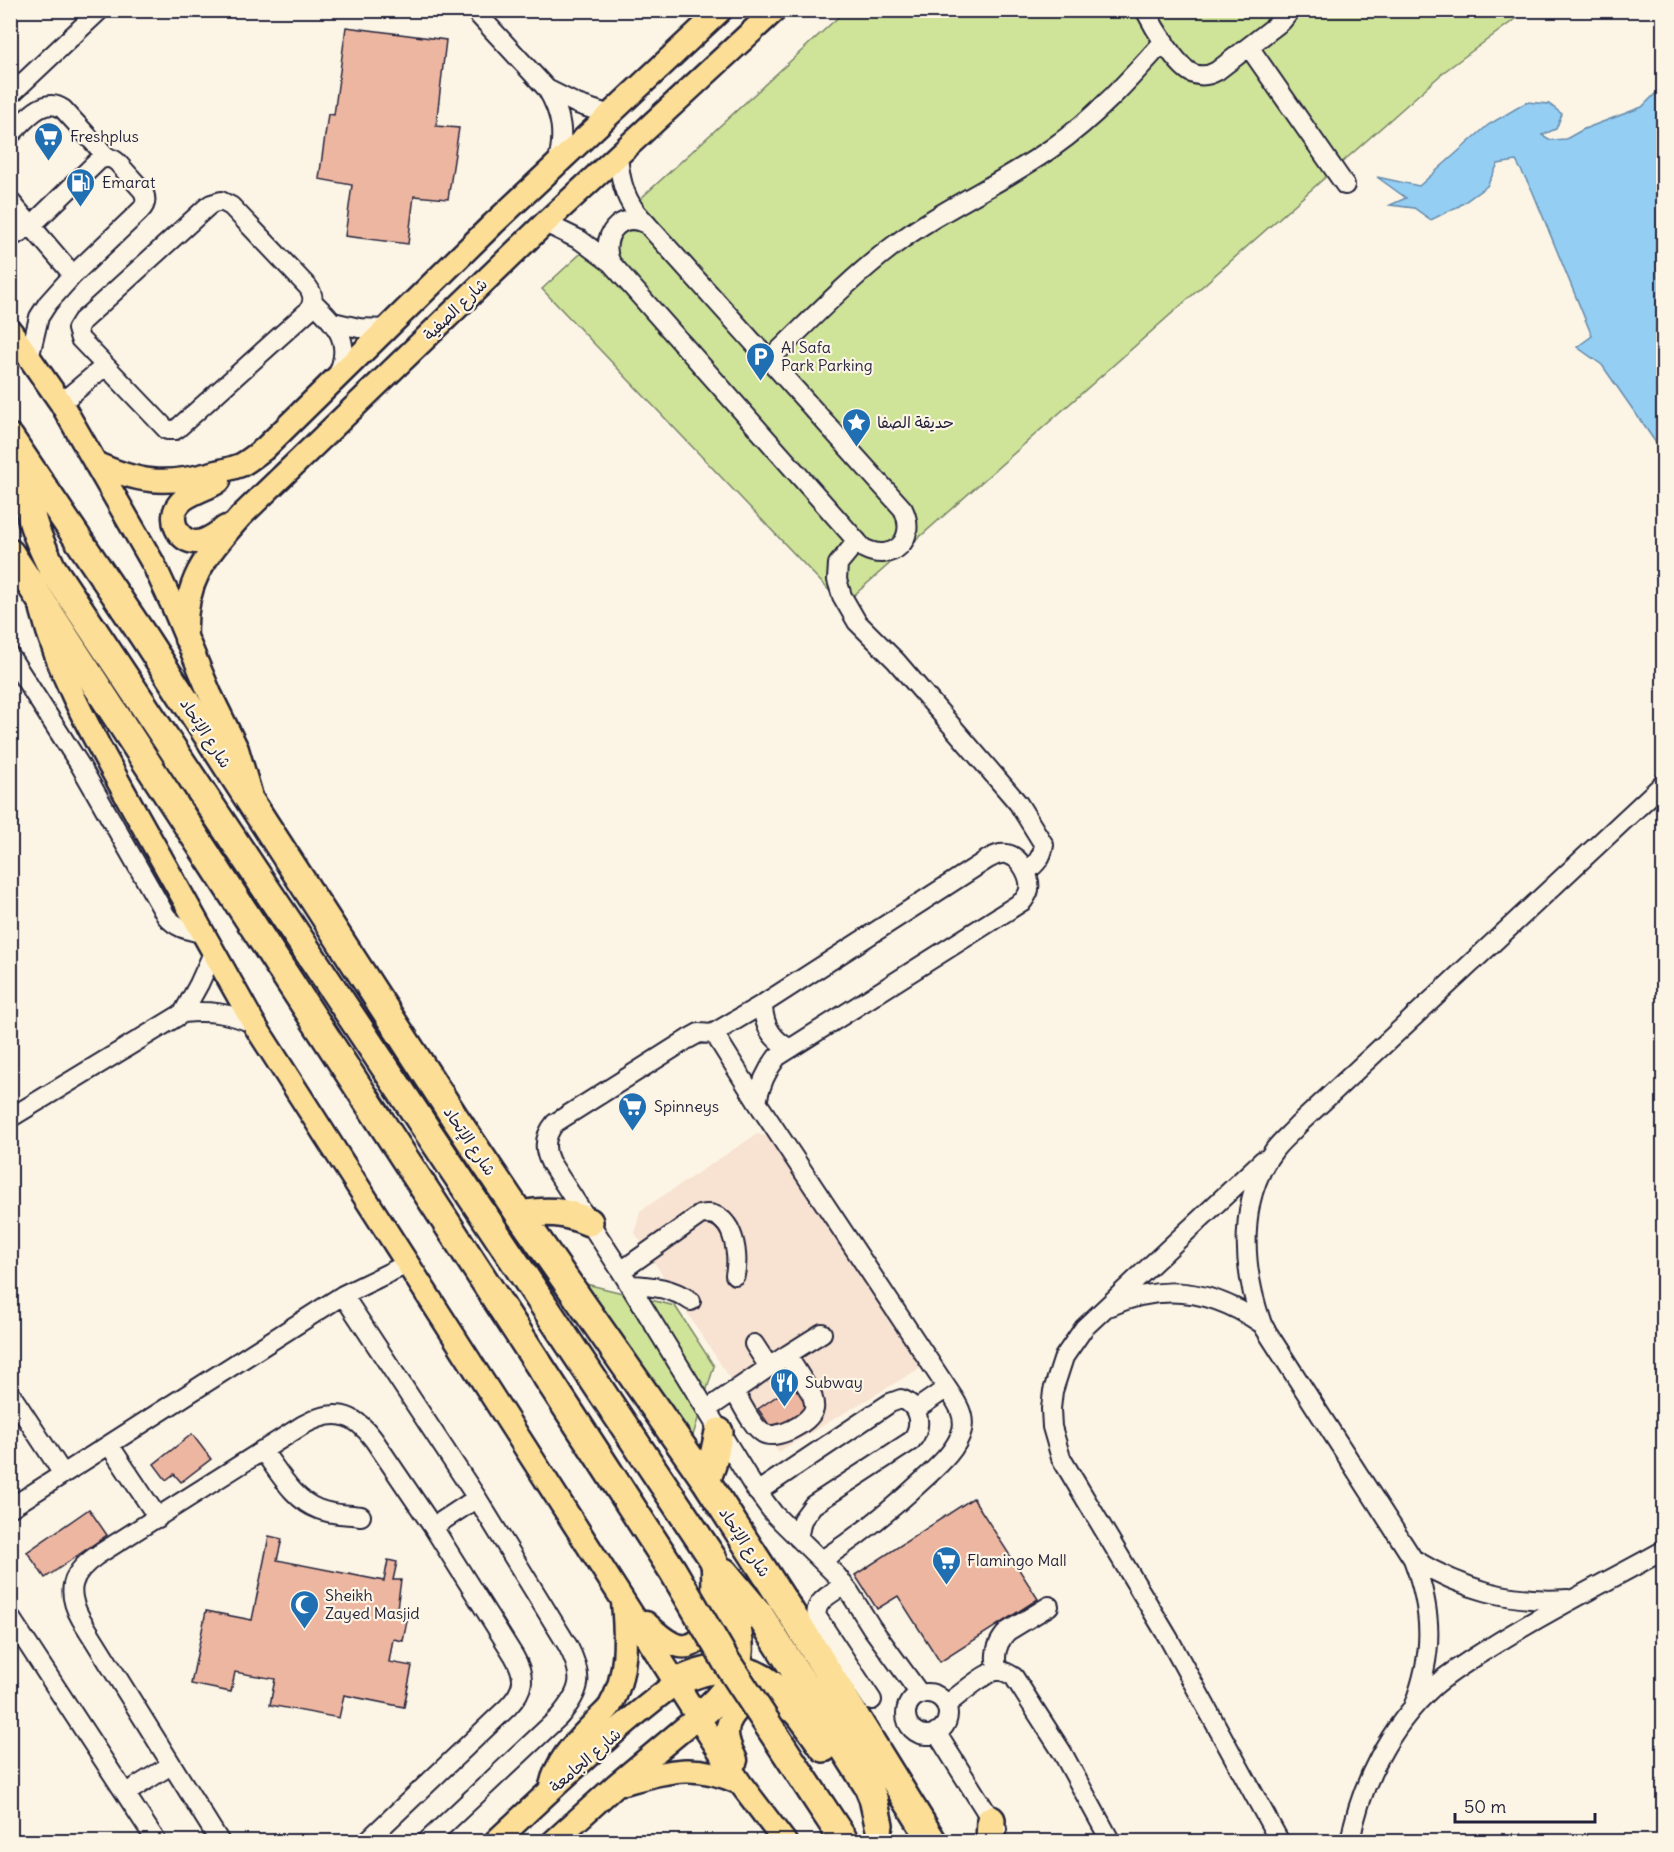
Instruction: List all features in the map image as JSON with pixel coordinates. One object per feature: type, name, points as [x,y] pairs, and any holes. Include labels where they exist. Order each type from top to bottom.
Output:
[{"type":"highway","name":"شارع الإتحاد","points":[[10,438],[144,637],[455,1119],[706,1481],[933,1842]]},
{"type":"highway","points":[[32,472],[28,504],[42,548],[52,568],[713,1559],[748,1598],[798,1673],[868,1786],[885,1833]]},
{"type":"highway","points":[[10,553],[673,1571],[726,1661],[845,1842]]},
{"type":"highway","points":[[520,1215],[555,1212],[573,1215],[589,1222]]},
{"type":"highway","points":[[706,1481],[714,1457],[712,1421]]},
{"type":"highway","points":[[699,1716],[711,1707],[724,1692],[736,1669],[740,1653],[740,1636],[736,1619],[713,1559]]},
{"type":"highway","points":[[677,1682],[694,1674],[711,1670],[736,1669],[754,1673],[770,1682],[802,1716],[885,1833]]},
{"type":"main road","name":"شارع الصفية","points":[[95,463],[128,476],[159,481],[180,481],[242,464],[264,449],[493,224],[720,10]]},
{"type":"main road","name":"شارع الصفية","points":[[186,639],[187,602],[192,585],[211,553],[241,516],[545,223],[775,10]]},
{"type":"main road","points":[[10,330],[61,403],[154,565],[210,694],[237,749],[252,803]]},
{"type":"main road","points":[[241,516],[209,538],[195,542],[180,535],[174,519],[176,508],[183,500],[216,483],[242,464]]},
{"type":"main road","points":[[39,598],[56,657],[81,714],[254,1023],[623,1602],[741,1783],[783,1839]]},
{"type":"main road","points":[[623,1602],[673,1644],[682,1647],[695,1644],[704,1635],[710,1623],[713,1559]]},
{"type":"main road","points":[[550,1790],[553,1777],[562,1759],[609,1707],[621,1681],[625,1644],[623,1602]]},
{"type":"main road","name":"شارع الجامعة","points":[[495,1842],[550,1790],[677,1682]]},
{"type":"main road","points":[[651,1702],[667,1699],[674,1700],[680,1705],[682,1712],[675,1735]]},
{"type":"main road","points":[[783,1839],[771,1812],[734,1756],[727,1732],[731,1718],[741,1706],[755,1701],[770,1702],[802,1716]]},
{"type":"main road","points":[[553,1842],[616,1785],[699,1716]]},
{"type":"main road","points":[[616,1785],[689,1769],[725,1776],[741,1783]]},
{"type":"street","points":[[10,95],[100,10]]},
{"type":"street","points":[[474,10],[547,89],[555,103],[562,133],[557,164]]},
{"type":"street","points":[[1145,10],[1185,69],[1201,76],[1217,71],[1282,21],[1291,10]]},
{"type":"street","points":[[768,361],[866,268],[892,247],[949,208],[1052,148],[1086,122],[1164,41]]},
{"type":"street","points":[[1249,47],[1345,185]]},
{"type":"street","points":[[547,89],[577,104],[610,115]]},
{"type":"street","points":[[10,135],[42,106],[54,104],[63,109],[108,158],[117,162],[143,191],[146,202],[140,211],[48,303],[39,317],[29,359]]},
{"type":"street","points":[[545,223],[580,240],[611,263],[863,548],[872,553],[882,554],[892,552],[900,546],[906,538],[908,528],[903,509],[647,224],[628,200],[622,186],[618,155]]},
{"type":"street","points":[[10,238],[32,225],[99,160],[108,158]]},
{"type":"street","points":[[10,201],[74,275]]},
{"type":"street","points":[[221,201],[231,206],[308,287],[313,297],[308,311],[175,430],[164,428],[105,366],[80,339],[78,324],[207,207],[216,202],[221,201]]},
{"type":"street","points":[[611,263],[606,246],[613,229],[629,220],[638,220],[647,224]]},
{"type":"street","points":[[313,302],[339,331],[343,351],[342,362],[334,382]]},
{"type":"street","points":[[333,322],[359,328],[387,330]]},
{"type":"street","points":[[61,403],[105,366]]},
{"type":"street","points":[[857,541],[838,564],[837,580],[842,596],[857,622],[896,661],[1018,803],[1044,845],[1042,856],[1026,872]]},
{"type":"street","points":[[10,656],[80,765],[166,916],[184,930],[202,933]]},
{"type":"street","points":[[1280,1842],[1169,1639],[1068,1473],[1055,1443],[1051,1409],[1057,1374],[1073,1342],[1103,1309],[1664,783]]},
{"type":"street","points":[[757,1102],[759,1090],[769,1067],[777,1057],[1023,902],[1028,894],[1029,884],[1026,872],[1012,856],[1004,853],[988,859],[763,1004],[712,1034],[699,1034],[688,1039],[555,1123],[546,1137],[546,1155],[626,1278],[757,1492],[774,1514],[822,1560],[844,1585],[920,1694]]},
{"type":"street","points":[[183,1013],[213,953]]},
{"type":"street","points":[[763,1004],[763,1014],[770,1032],[789,1048]]},
{"type":"street","points":[[10,1118],[183,1013],[219,1012],[254,1023]]},
{"type":"street","points":[[712,1034],[717,1038],[962,1414],[963,1428],[956,1444],[943,1460],[897,1504],[857,1537],[822,1560]]},
{"type":"street","points":[[1275,1148],[1262,1171],[1254,1193],[1247,1240],[1250,1282],[1262,1324],[1413,1559],[1426,1601],[1429,1633],[1426,1666],[1413,1707]]},
{"type":"street","points":[[626,1278],[700,1215],[708,1213],[722,1220],[734,1238],[737,1256],[735,1275]]},
{"type":"street","points":[[10,1508],[343,1295],[409,1263]]},
{"type":"street","points":[[626,1278],[664,1288],[691,1301]]},
{"type":"street","points":[[1103,1309],[1122,1300],[1143,1295],[1184,1292],[1226,1302],[1262,1324]]},
{"type":"street","points":[[343,1295],[477,1498],[577,1663],[579,1683],[572,1702],[559,1717],[426,1842]]},
{"type":"street","points":[[712,1421],[734,1391],[822,1333]]},
{"type":"street","points":[[753,1344],[769,1367]]},
{"type":"street","points":[[734,1391],[756,1426],[766,1435],[779,1436],[806,1420],[814,1409],[812,1395],[787,1355]]},
{"type":"street","points":[[915,1410],[947,1388]]},
{"type":"street","points":[[10,1393],[63,1474]]},
{"type":"street","points":[[757,1492],[895,1400],[907,1401],[915,1410],[920,1422],[916,1436],[813,1506],[802,1520],[798,1538]]},
{"type":"street","points":[[220,1842],[81,1619],[74,1605],[72,1591],[75,1577],[84,1564],[262,1450],[317,1416],[334,1414],[350,1417],[364,1426],[433,1527],[521,1669],[522,1683],[518,1696],[366,1842]]},
{"type":"street","points":[[110,1446],[158,1518]]},
{"type":"street","points":[[262,1450],[303,1500],[318,1510],[361,1516]]},
{"type":"street","points":[[433,1527],[477,1498]]},
{"type":"street","points":[[1350,1842],[1359,1805],[1382,1753],[1413,1707],[1433,1687],[1514,1632],[1664,1550]]},
{"type":"street","points":[[1413,1559],[1455,1582],[1486,1592],[1526,1600],[1574,1599]]},
{"type":"street","points":[[844,1585],[819,1603],[816,1613],[872,1700]]},
{"type":"street","points":[[998,1671],[996,1649],[1003,1636],[1049,1606]]},
{"type":"street","points":[[10,1617],[157,1842]]},
{"type":"street","points":[[946,1705],[989,1673],[1007,1672],[1014,1677],[1062,1752],[1111,1842]]},
{"type":"street","points":[[920,1694],[935,1695],[946,1705],[945,1724],[930,1735],[916,1732],[908,1722],[906,1716],[909,1703],[920,1694]]},
{"type":"street","points":[[936,1732],[995,1834]]},
{"type":"street","points":[[126,1793],[171,1765]]},
{"type":"shaded area","points":[[757,1134],[775,1139],[924,1366],[778,1452],[635,1233],[640,1211]]},
{"type":"green space","name":"حديقة الصفا","points":[[845,11],[1526,11],[1445,71],[843,605],[542,289]]},
{"type":"green space","points":[[586,1284],[675,1306],[714,1366],[691,1442]]},
{"type":"water","points":[[1663,86],[1663,453],[1602,365],[1577,347],[1592,336],[1532,190],[1516,161],[1498,164],[1487,186],[1459,206],[1431,220],[1414,208],[1390,205],[1406,198],[1377,177],[1419,186],[1488,125],[1527,102],[1549,104],[1562,114],[1556,129],[1542,135],[1551,140],[1566,139],[1584,129],[1642,107]]},
{"type":"building","points":[[346,27],[446,40],[436,126],[459,128],[448,199],[414,196],[408,244],[345,236],[352,185],[319,179],[328,114],[334,115]]},
{"type":"building","name":"Subway","points":[[793,1385],[798,1392],[803,1389],[810,1408],[774,1432],[758,1409]]},
{"type":"building","points":[[192,1434],[211,1459],[181,1482],[174,1474],[166,1480],[154,1464]]},
{"type":"building","name":"Flamingo Mall","points":[[973,1498],[1038,1599],[940,1662],[898,1596],[877,1609],[855,1575]]},
{"type":"building","points":[[89,1509],[107,1535],[45,1578],[27,1552]]},
{"type":"building","name":"Sheikh Zayed Masjid","points":[[269,1536],[282,1539],[277,1560],[384,1581],[388,1560],[397,1562],[393,1580],[401,1580],[397,1608],[409,1611],[403,1641],[393,1639],[389,1662],[412,1666],[404,1707],[344,1695],[339,1718],[270,1705],[275,1679],[235,1672],[231,1692],[191,1684],[206,1611],[252,1620]]},
{"type":"place","name":"Freshplus","points":[[49,162]]},
{"type":"place","name":"Emarat","points":[[81,208]]},
{"type":"place","name":"Al Safa Park Parking","points":[[760,382]]},
{"type":"place","name":"حديقة الصفا","points":[[856,448]]},
{"type":"place","name":"Spinneys","points":[[633,1132]]},
{"type":"place","name":"Subway","points":[[784,1408]]},
{"type":"place","name":"Flamingo Mall","points":[[946,1586]]},
{"type":"place","name":"Sheikh Zayed Masjid","points":[[304,1630]]}]
